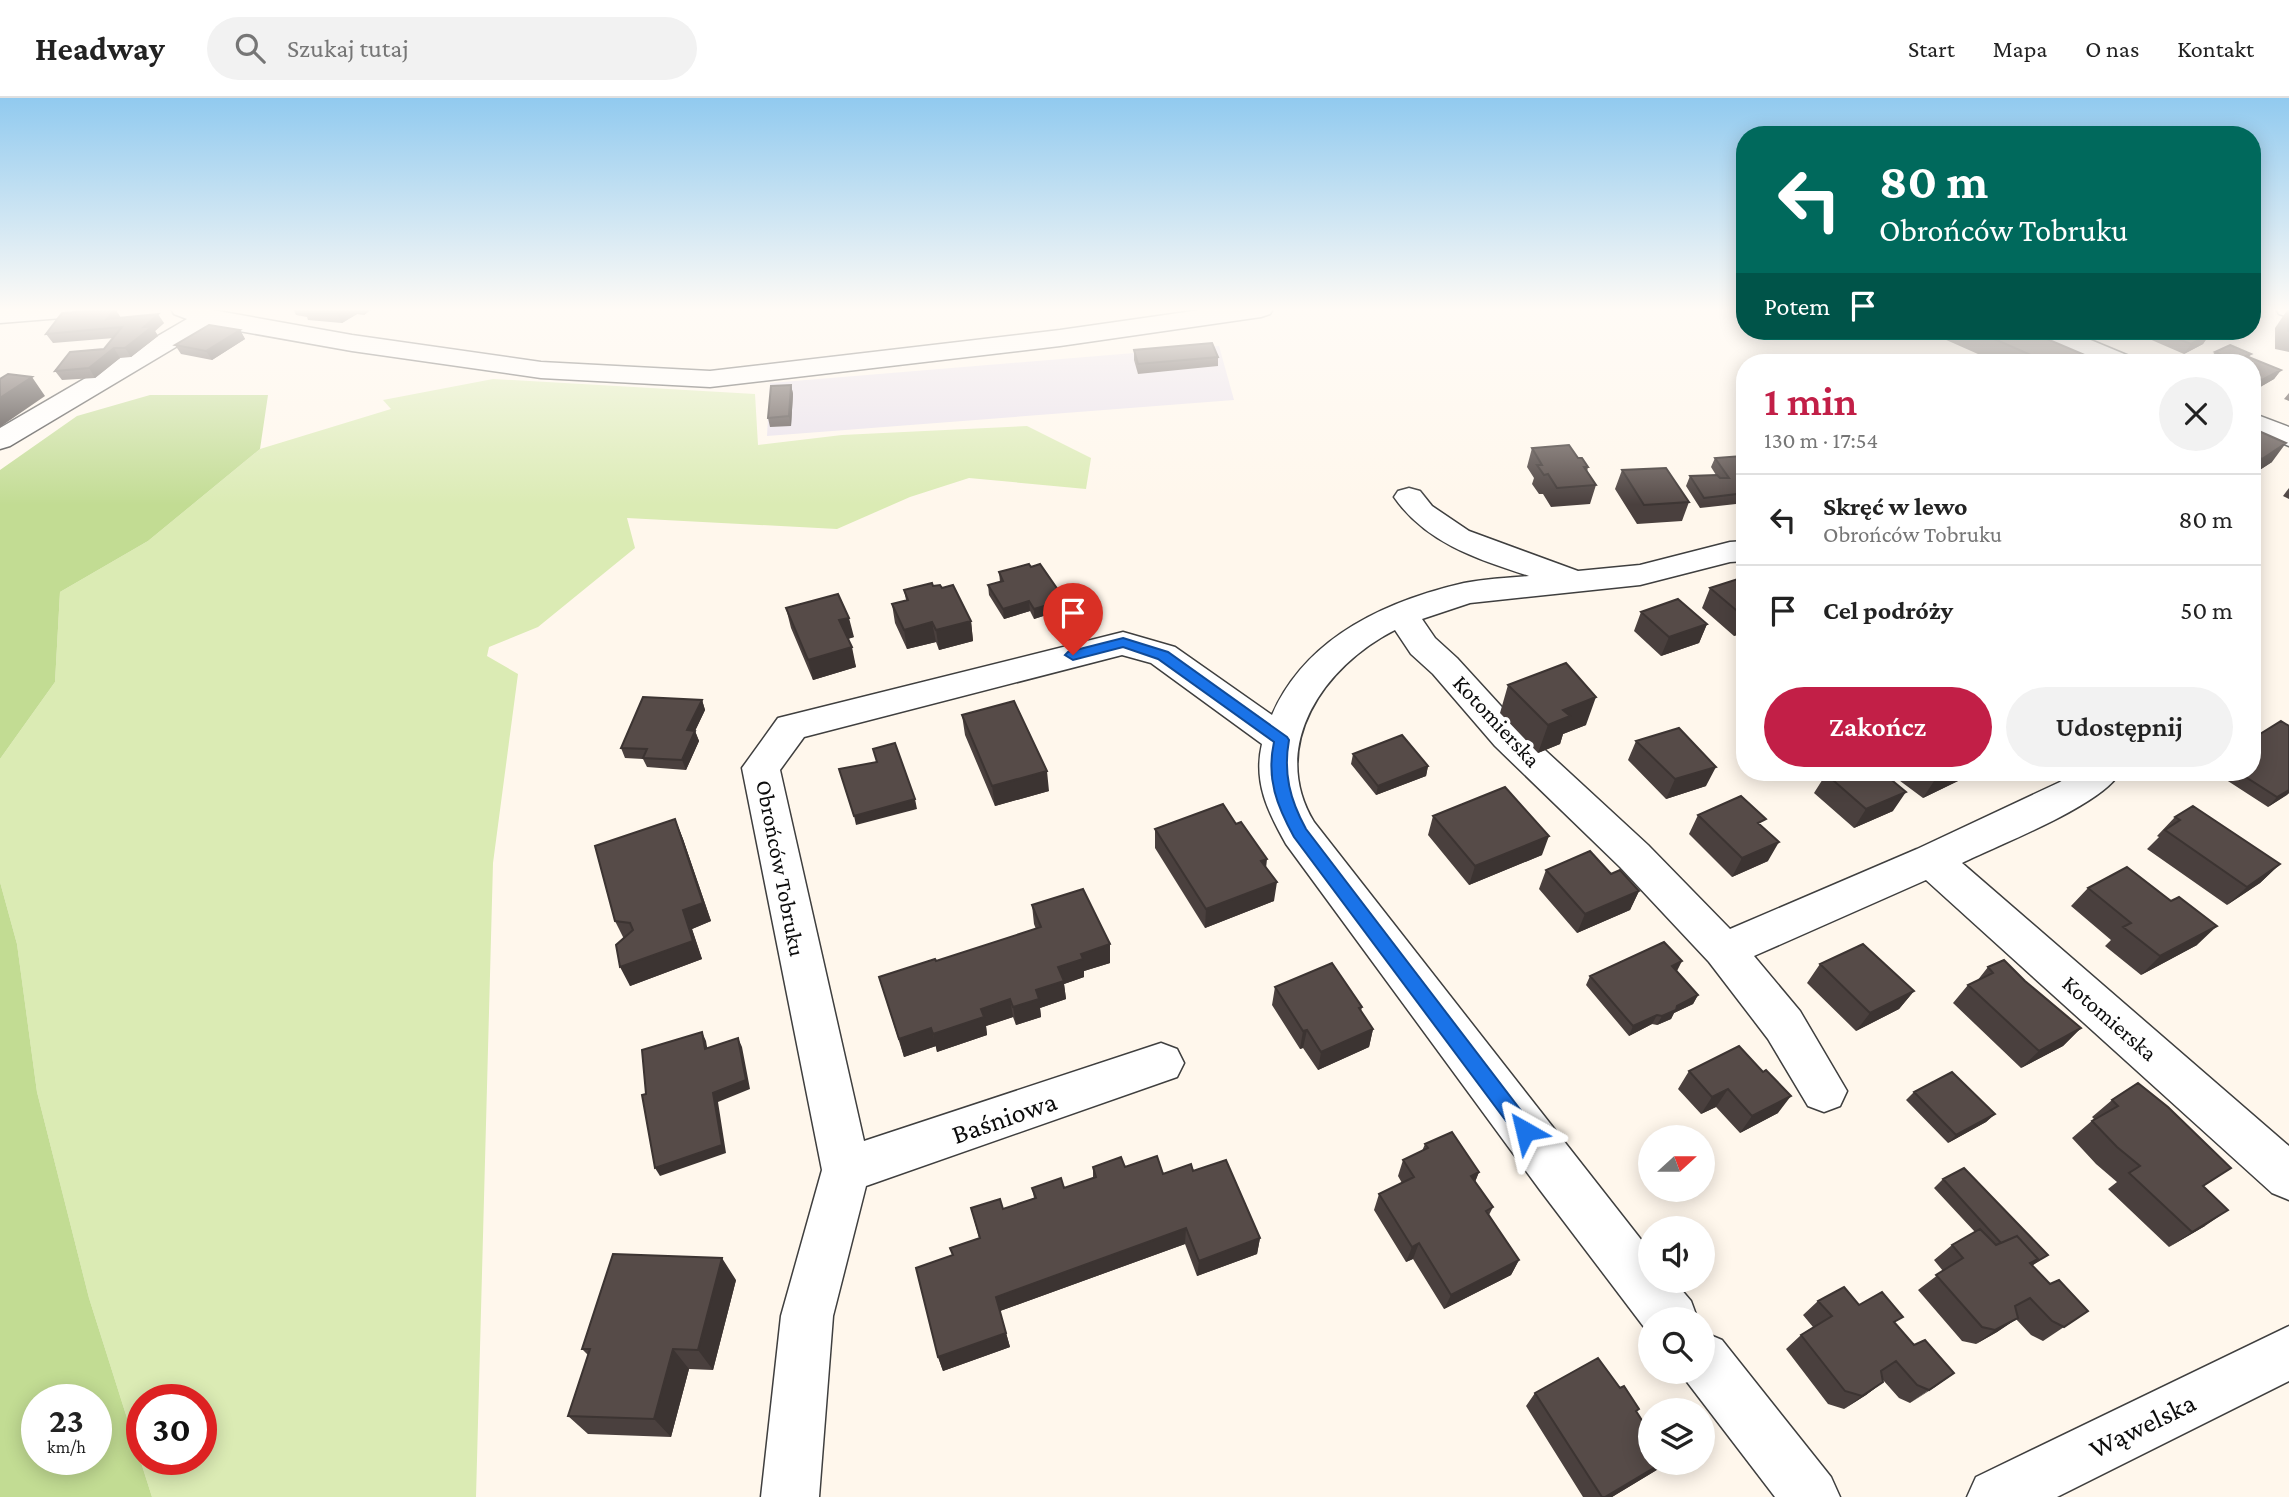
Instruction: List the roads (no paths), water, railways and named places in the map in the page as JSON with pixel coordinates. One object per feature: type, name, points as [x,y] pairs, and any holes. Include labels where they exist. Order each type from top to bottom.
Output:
[{"type":"street","points":[[0,440],[102,374]]},
{"type":"street","points":[[621,374],[710,379],[750,374]]},
{"type":"street","points":[[2261,425],[2289,437]]},
{"type":"street","points":[[1409,497],[1414,507],[1434,525],[1457,537],[1574,581]]},
{"type":"street","points":[[1662,1307],[1557,1174],[1300,833],[1284,804],[1278,761],[1285,725],[1299,695],[1312,676],[1362,634],[1401,614],[1467,593],[1640,575],[1736,552]]},
{"type":"street","name":"Kotomierska","points":[[1401,614],[1423,646],[1445,666],[1508,737],[1634,856],[1724,950],[1784,1025],[1824,1091]]},
{"type":"street","name":"Obrońców Tobruku","points":[[790,1497],[807,1316],[846,1170],[761,768],[791,727],[1123,642],[1163,656],[1282,740]]},
{"type":"street","points":[[1724,950],[1931,860],[2092,781]]},
{"type":"street","name":"Kotomierska","points":[[1931,860],[2289,1177]]},
{"type":"street","name":"Baśniowa","points":[[846,1170],[1161,1063]]},
{"type":"street","name":"Wąwelska","points":[[1996,1497],[2289,1353]]},
{"type":"street","points":[[1715,1374],[1811,1497]]}]
